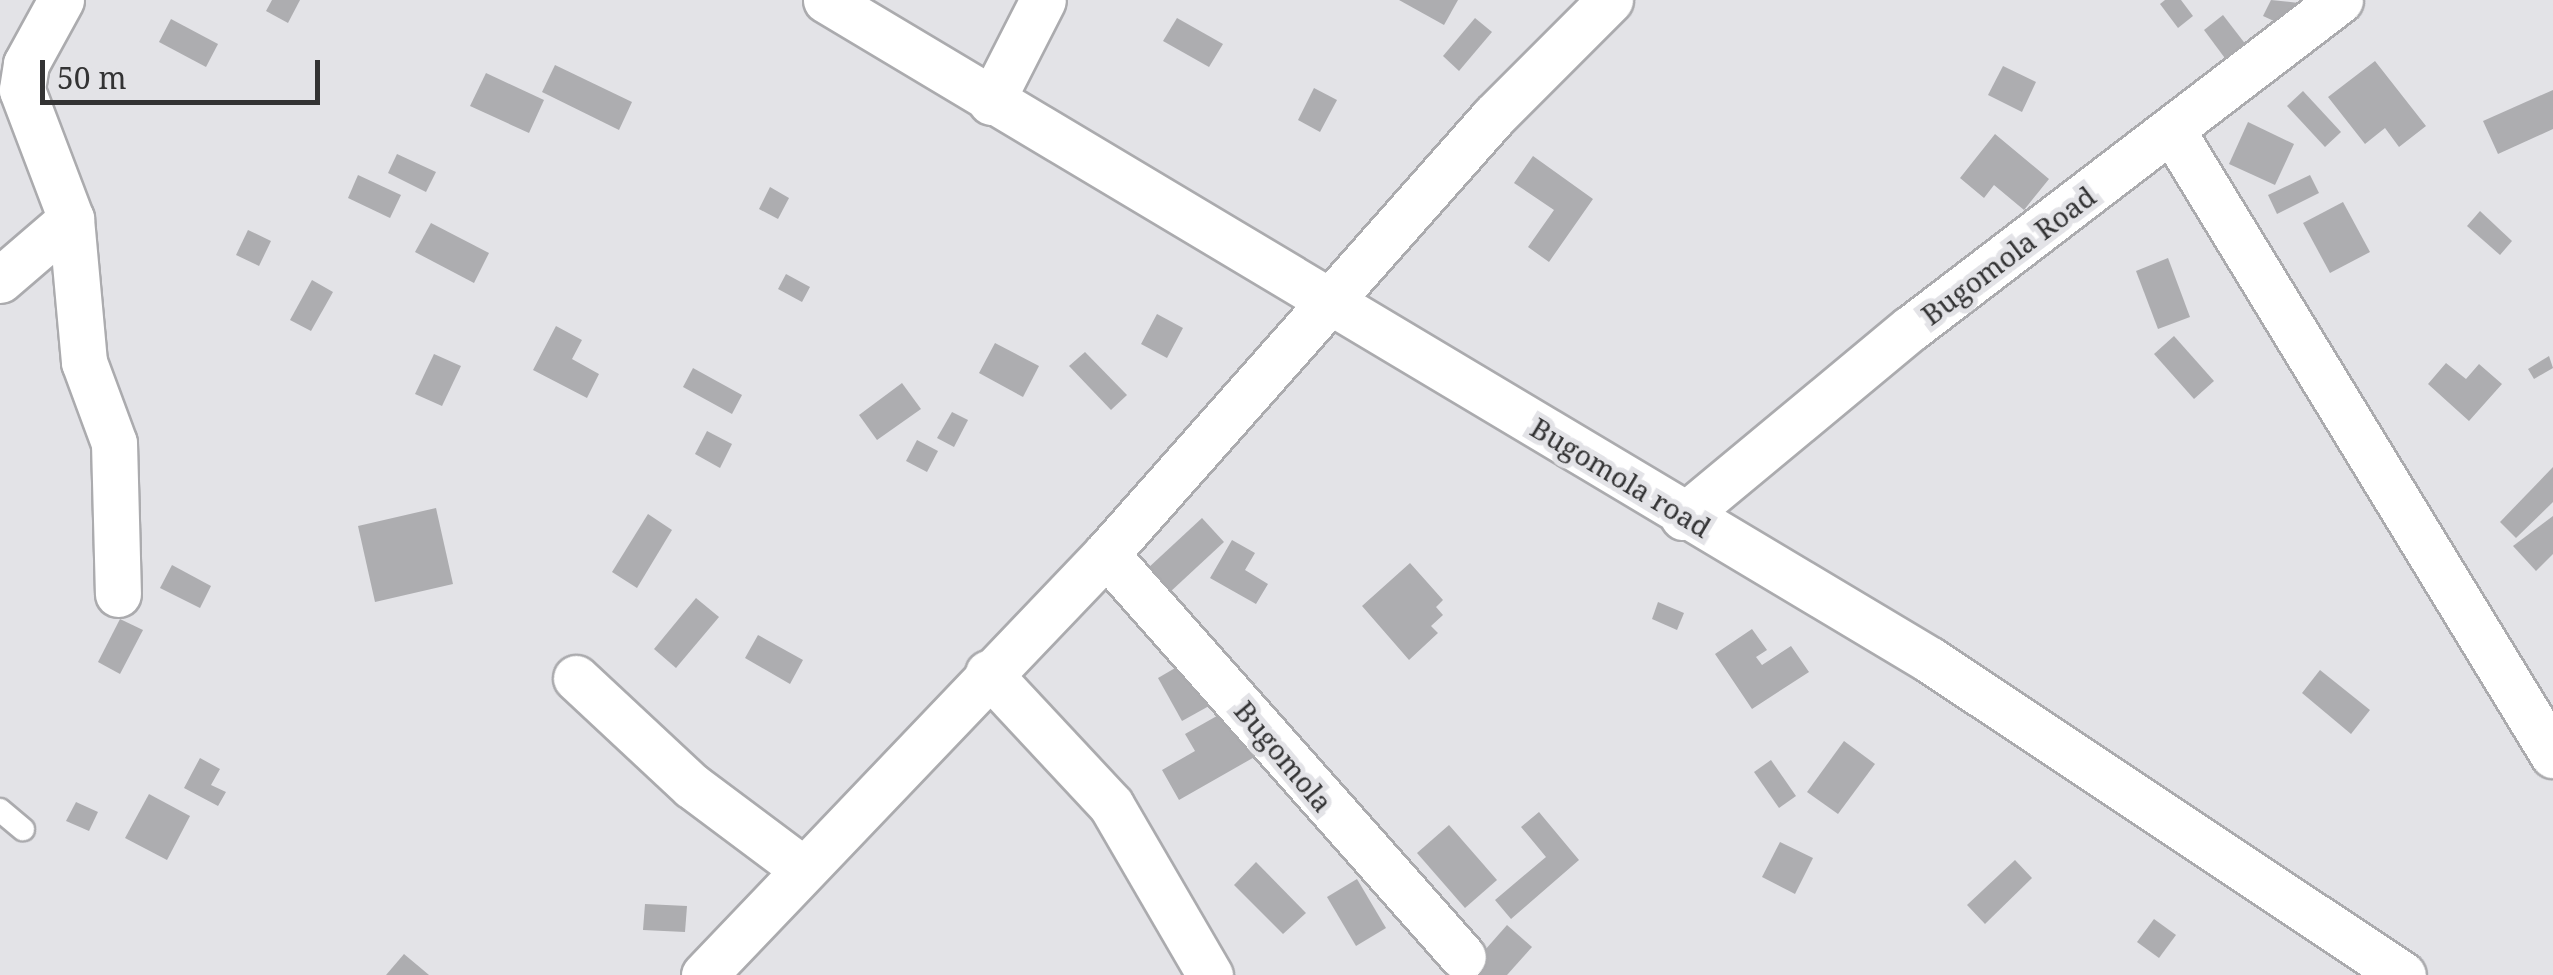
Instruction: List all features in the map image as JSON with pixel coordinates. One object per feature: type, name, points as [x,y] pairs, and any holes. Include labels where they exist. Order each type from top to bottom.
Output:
[{"type":"street","points":[[61,0],[26,64],[22,90],[71,219],[84,362],[114,443],[118,594]]},
{"type":"street","name":"Bugomola road","points":[[826,0],[992,102],[1329,298],[1683,516],[1930,660],[2403,975]]},
{"type":"street","points":[[992,102],[1043,0]]},
{"type":"street","points":[[704,975],[988,673],[1106,554],[1329,298],[1610,0]]},
{"type":"street","name":"Bugomola Road","points":[[1683,516],[1911,328],[2173,132],[2340,0]]},
{"type":"street","points":[[2173,132],[2553,755]]},
{"type":"street","points":[[0,280],[71,219]]},
{"type":"street","name":"Bugomola","points":[[1106,554],[1462,957]]},
{"type":"street","points":[[988,673],[1111,806],[1210,975]]},
{"type":"street","points":[[576,678],[692,786],[803,869]]},
{"type":"lane","points":[[0,810],[24,828]]},
{"type":"building","points":[[272,0],[300,0],[288,23],[266,11]]},
{"type":"building","points":[[1399,0],[1458,0],[1444,25]]},
{"type":"building","points":[[2181,0],[2193,16],[2178,28],[2160,4]]},
{"type":"building","points":[[2271,0],[2299,3],[2287,27],[2263,16]]},
{"type":"building","points":[[2223,15],[2250,50],[2230,65],[2204,30]]},
{"type":"building","points":[[1177,18],[1223,44],[1209,67],[1163,41]]},
{"type":"building","points":[[1475,18],[1492,32],[1459,71],[1443,56]]},
{"type":"building","points":[[171,19],[218,44],[206,67],[159,42]]},
{"type":"building","points":[[2375,61],[2426,126],[2399,147],[2385,128],[2365,144],[2328,97]]},
{"type":"building","points":[[555,65],[632,102],[619,130],[542,92]]},
{"type":"building","points":[[2003,66],[2036,82],[2022,112],[1988,95]]},
{"type":"building","points":[[486,73],[544,100],[529,133],[470,106]]},
{"type":"building","points":[[1314,88],[1337,100],[1320,132],[1298,120]]},
{"type":"building","points":[[2553,90],[2553,129],[2498,154],[2483,121]]},
{"type":"building","points":[[2303,91],[2341,132],[2325,147],[2287,106]]},
{"type":"building","points":[[2248,122],[2294,144],[2275,185],[2229,164]]},
{"type":"building","points":[[1995,134],[2049,179],[2024,210],[1994,185],[1984,198],[1960,178]]},
{"type":"building","points":[[397,154],[436,172],[426,192],[388,173]]},
{"type":"building","points":[[1533,156],[1593,199],[1549,262],[1528,247],[1554,210],[1514,183]]},
{"type":"building","points":[[358,175],[401,195],[390,218],[348,198]]},
{"type":"building","points":[[2310,175],[2319,193],[2277,214],[2268,195]]},
{"type":"building","points":[[770,187],[789,198],[778,219],[759,209]]},
{"type":"building","points":[[2343,202],[2370,252],[2330,273],[2303,223]]},
{"type":"building","points":[[2480,211],[2512,241],[2500,255],[2467,226]]},
{"type":"building","points":[[431,223],[489,253],[474,283],[415,252]]},
{"type":"building","points":[[248,230],[271,241],[259,266],[236,255]]},
{"type":"building","points":[[2168,258],[2190,317],[2158,329],[2136,271]]},
{"type":"building","points":[[786,274],[810,287],[802,302],[778,289]]},
{"type":"building","points":[[312,280],[333,292],[311,331],[290,320]]},
{"type":"building","points":[[1157,314],[1183,328],[1167,358],[1141,344]]},
{"type":"building","points":[[556,326],[582,340],[572,359],[599,374],[587,398],[533,370]]},
{"type":"building","points":[[2174,336],[2214,381],[2194,399],[2154,354]]},
{"type":"building","points":[[995,343],[1039,366],[1023,397],[979,373]]},
{"type":"building","points":[[1085,352],[1127,395],[1111,410],[1069,366]]},
{"type":"building","points":[[434,354],[461,366],[442,406],[415,394]]},
{"type":"building","points":[[2549,356],[2553,368],[2534,379],[2528,369]]},
{"type":"building","points":[[2446,363],[2466,379],[2479,364],[2502,384],[2469,421],[2428,384]]},
{"type":"building","points":[[693,368],[742,395],[732,414],[683,387]]},
{"type":"building","points":[[902,383],[921,409],[877,440],[859,415]]},
{"type":"building","points":[[952,412],[968,420],[954,447],[937,438]]},
{"type":"building","points":[[707,431],[732,444],[720,468],[695,454]]},
{"type":"building","points":[[917,440],[938,451],[927,472],[906,461]]},
{"type":"building","points":[[2553,467],[2553,502],[2516,538],[2500,522]]},
{"type":"building","points":[[436,508],[453,584],[375,602],[358,526]]},
{"type":"building","points":[[648,514],[672,530],[637,588],[612,572]]},
{"type":"building","points":[[2553,516],[2553,554],[2536,571],[2513,546]]},
{"type":"building","points":[[1202,518],[1224,542],[1169,593],[1147,569]]},
{"type":"building","points":[[1232,540],[1255,553],[1245,570],[1268,584],[1256,604],[1210,578]]},
{"type":"building","points":[[1410,563],[1443,600],[1436,607],[1443,615],[1431,626],[1438,633],[1409,660],[1362,606]]},
{"type":"building","points":[[172,565],[211,586],[200,608],[160,588]]},
{"type":"building","points":[[696,598],[719,617],[676,668],[654,649]]},
{"type":"building","points":[[1658,602],[1684,613],[1677,630],[1652,619]]},
{"type":"building","points":[[120,619],[143,630],[120,674],[98,662]]},
{"type":"building","points":[[1752,629],[1767,650],[1756,657],[1762,665],[1791,646],[1809,672],[1752,709],[1715,654]]},
{"type":"building","points":[[758,635],[803,660],[790,684],[745,658]]},
{"type":"building","points":[[1194,657],[1218,701],[1182,721],[1158,678]]},
{"type":"building","points":[[2320,670],[2370,710],[2351,734],[2302,693]]},
{"type":"building","points":[[1231,708],[1258,755],[1179,800],[1162,770],[1195,751],[1185,734]]},
{"type":"building","points":[[1844,741],[1875,764],[1838,814],[1807,792]]},
{"type":"building","points":[[200,758],[220,769],[211,785],[226,792],[218,806],[184,788]]},
{"type":"building","points":[[1771,760],[1796,796],[1779,808],[1754,772]]},
{"type":"building","points":[[149,794],[190,816],[167,860],[125,838]]},
{"type":"building","points":[[76,802],[98,812],[89,831],[66,821]]},
{"type":"building","points":[[1539,812],[1579,860],[1511,919],[1495,900],[1546,857],[1521,827]]},
{"type":"building","points":[[1449,825],[1497,880],[1465,908],[1417,853]]},
{"type":"building","points":[[1780,842],[1813,858],[1795,894],[1762,877]]},
{"type":"building","points":[[2015,860],[2032,878],[1985,924],[1967,905]]},
{"type":"building","points":[[1256,862],[1306,913],[1283,934],[1234,885]]},
{"type":"building","points":[[1357,879],[1386,928],[1356,946],[1327,897]]},
{"type":"building","points":[[645,904],[687,906],[685,932],[643,930]]},
{"type":"building","points":[[2154,919],[2176,935],[2159,958],[2137,942]]},
{"type":"building","points":[[1507,925],[1532,947],[1507,975],[1463,975]]},
{"type":"building","points":[[404,954],[429,975],[386,975]]}]
